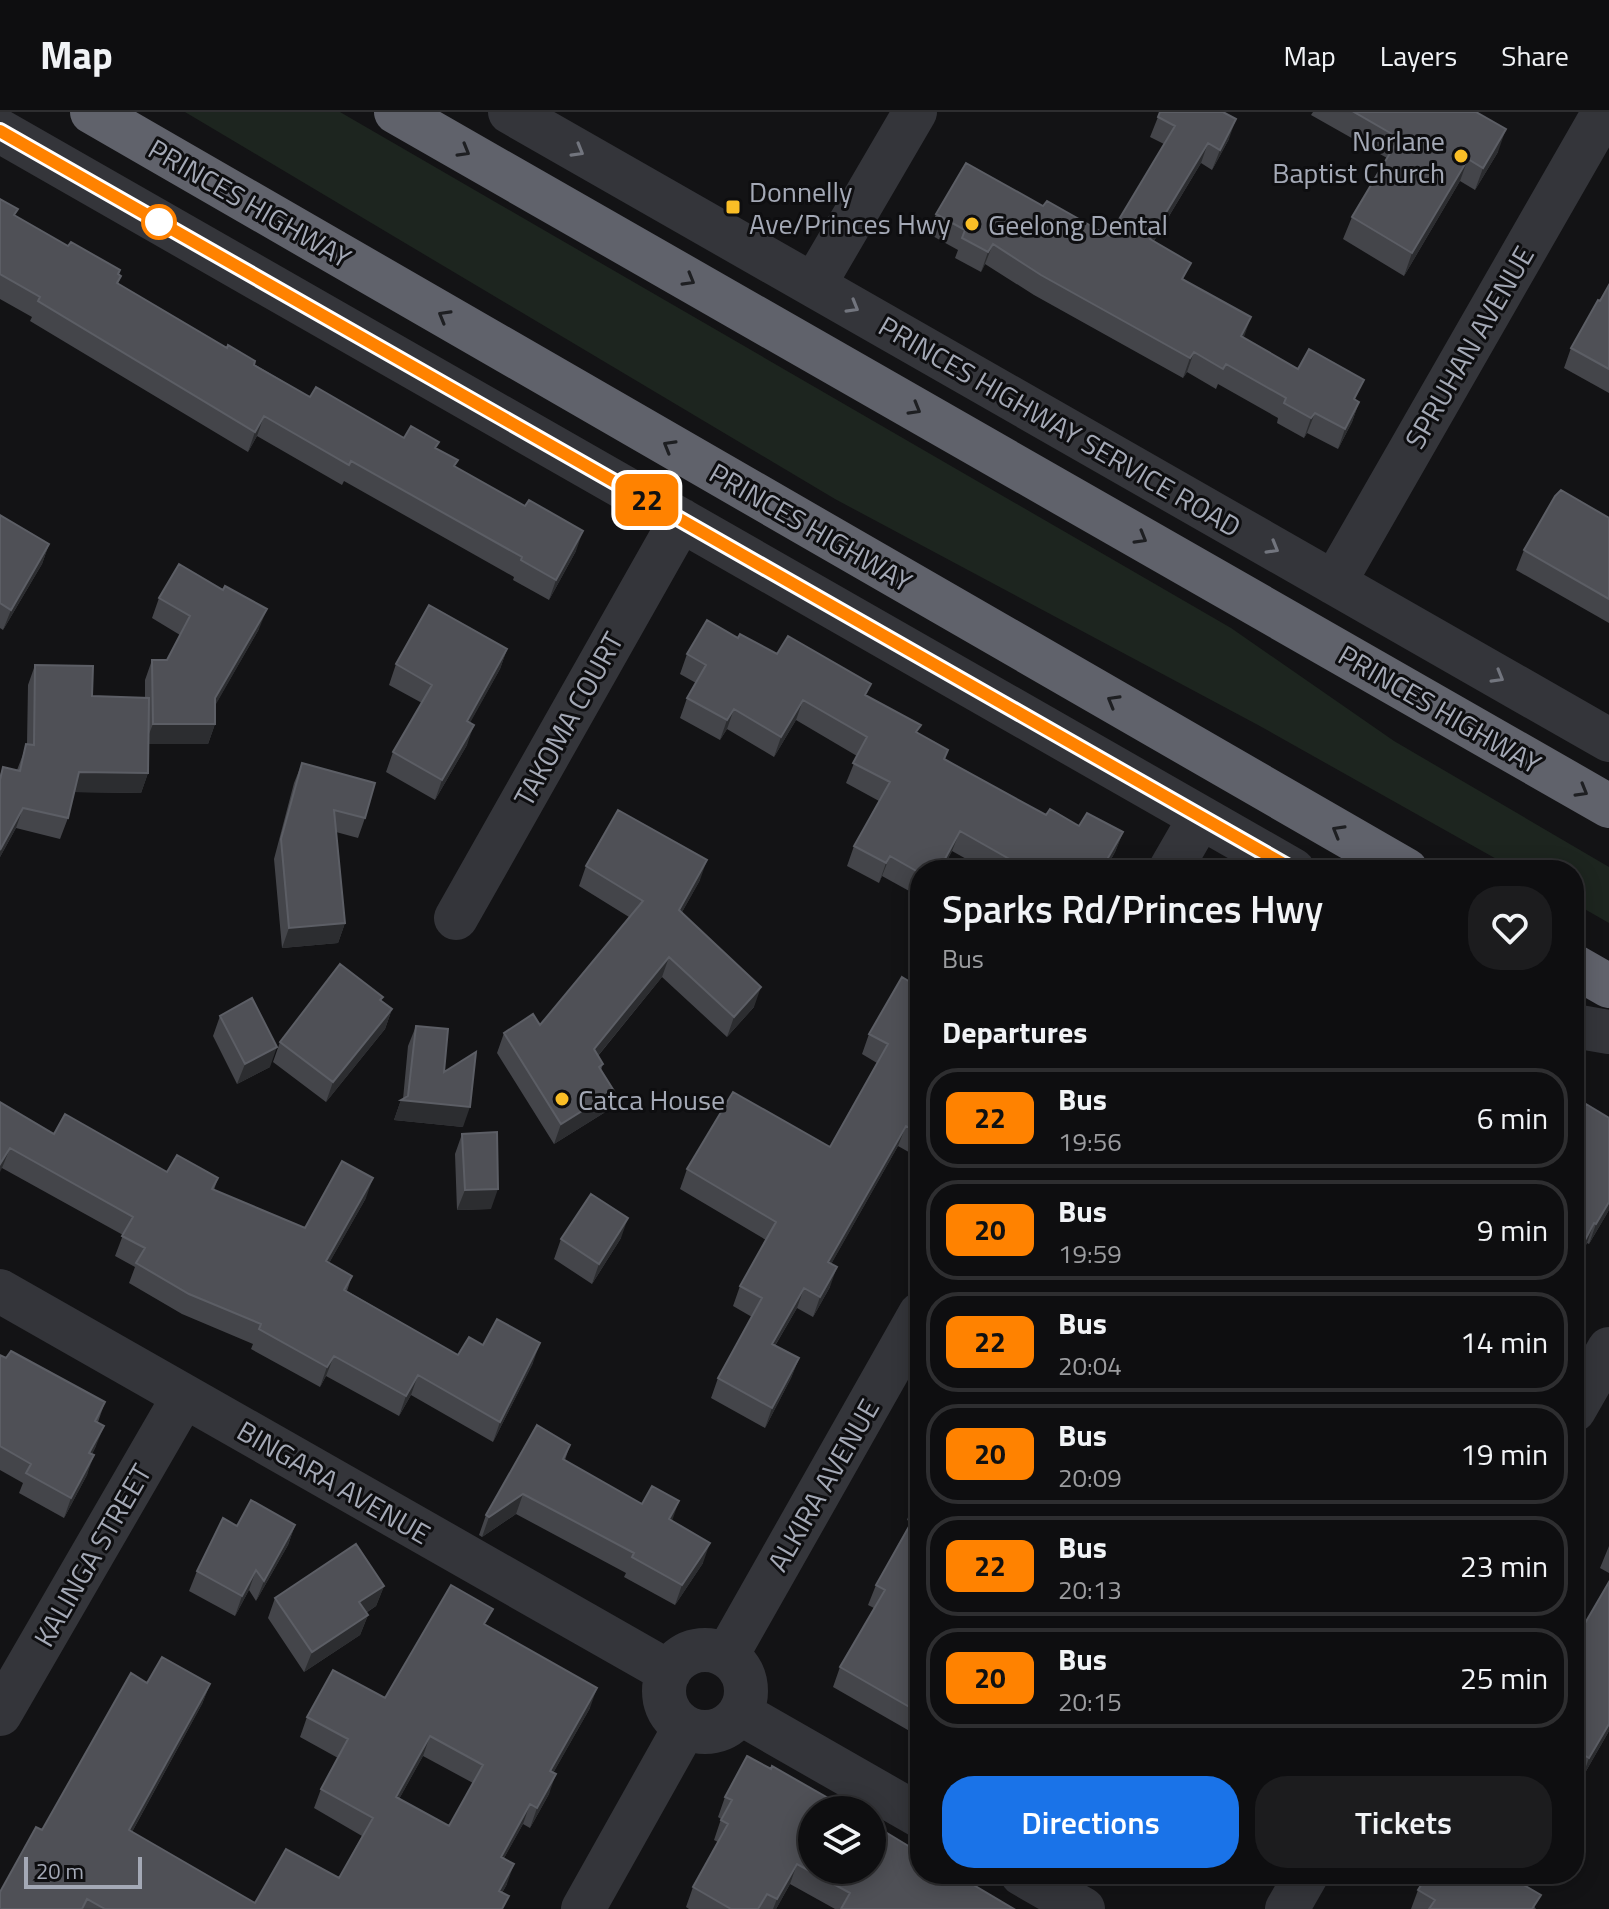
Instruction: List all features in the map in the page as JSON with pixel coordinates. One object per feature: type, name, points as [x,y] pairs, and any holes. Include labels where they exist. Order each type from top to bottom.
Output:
[{"type":"highway","name":"PRINCES HIGHWAY","points":[[92,112],[1389,860]]},
{"type":"highway","name":"PRINCES HIGHWAY","points":[[396,112],[1609,806]]},
{"type":"highway","points":[[1584,972],[1609,986]]},
{"type":"street","name":"PRINCES HIGHWAY SERVICE ROAD","points":[[510,112],[1609,740]]},
{"type":"street","points":[[814,285],[915,112]]},
{"type":"street","name":"SPRUHAN AVENUE","points":[[1334,583],[1604,112]]},
{"type":"street","points":[[0,131],[1275,860]]},
{"type":"street","name":"TAKOMA COURT","points":[[456,918],[681,520]]},
{"type":"street","points":[[1176,860],[1200,818]]},
{"type":"street","points":[[1584,1028],[1609,1032]]},
{"type":"street","name":"BINGARA AVENUE","points":[[0,1291],[669,1672]]},
{"type":"street","name":"ALKIRA AVENUE","points":[[727,1655],[910,1332]]},
{"type":"street","points":[[1584,1393],[1609,1349]]},
{"type":"street","name":"KALINGA STREET","points":[[0,1714],[184,1396]]},
{"type":"street","points":[[698,1650],[727,1655],[738,1665],[745,1678],[747,1693],[740,1713],[725,1728],[712,1732],[698,1732],[685,1727],[674,1719],[665,1699],[669,1672],[684,1656],[698,1650]]},
{"type":"street","points":[[740,1713],[910,1810]]},
{"type":"street","points":[[583,1909],[685,1727]]},
{"type":"street","points":[[1039,1884],[1083,1909]]},
{"type":"street","points":[[1287,1909],[1301,1884]]},
{"type":"shaded area","points":[[185,112],[340,112],[1231,628],[1394,741],[1609,867],[1609,923],[1584,909],[1584,860],[1498,860],[1258,725],[835,499]]},
{"type":"building","points":[[1160,112],[1223,112],[1236,119],[1220,150],[1208,143],[1150,239],[1191,263],[1182,279],[1251,317],[1241,336],[1298,369],[1309,349],[1364,380],[1354,399],[1359,402],[1345,429],[1315,413],[1311,418],[1284,403],[1286,398],[1226,364],[1223,369],[1194,352],[1190,358],[1041,275],[993,244],[988,252],[962,238],[965,230],[936,214],[966,163],[1043,206],[1047,201],[1109,236],[1175,126],[1158,117]]},
{"type":"building","points":[[1354,112],[1476,112],[1506,129],[1483,168],[1468,159],[1412,253],[1352,217],[1399,138]]},
{"type":"building","points":[[0,199],[18,209],[14,215],[68,246],[71,242],[120,270],[117,283],[227,348],[228,345],[255,361],[254,365],[310,397],[316,387],[404,438],[411,426],[439,442],[435,448],[458,460],[454,466],[525,506],[529,500],[583,531],[556,580],[521,560],[522,557],[264,416],[255,432],[38,301],[40,297],[0,274]]},
{"type":"building","points":[[1609,285],[1609,369],[1571,348]]},
{"type":"building","points":[[1561,490],[1609,518],[1609,599],[1524,550]]},
{"type":"building","points":[[0,515],[49,544],[11,610],[0,603]]},
{"type":"building","points":[[179,564],[223,590],[225,586],[267,609],[215,698],[215,724],[153,724],[152,660],[167,660],[190,616],[159,598]]},
{"type":"building","points":[[429,605],[507,649],[467,721],[474,725],[442,780],[393,752],[432,685],[396,664]]},
{"type":"building","points":[[707,620],[738,638],[740,634],[777,654],[788,636],[871,684],[865,695],[921,725],[916,732],[948,750],[944,759],[1046,815],[1050,809],[1079,826],[1087,813],[1123,832],[1107,860],[1011,860],[960,831],[944,860],[910,860],[910,867],[890,856],[886,863],[854,846],[890,782],[853,763],[867,737],[803,700],[781,737],[734,709],[727,720],[687,698],[706,665],[687,654]]},
{"type":"building","points":[[35,665],[93,666],[92,696],[149,698],[148,773],[79,772],[68,818],[23,808],[0,850],[0,780],[3,767],[20,771],[26,744],[34,745]]},
{"type":"building","points":[[302,763],[375,783],[365,818],[334,810],[345,923],[289,928],[281,839]]},
{"type":"building","points":[[618,810],[707,860],[679,910],[761,987],[734,1017],[669,957],[594,1049],[603,1064],[599,1067],[614,1091],[561,1124],[504,1033],[533,1014],[540,1025],[643,901],[586,866]]},
{"type":"building","points":[[340,964],[383,997],[380,1000],[392,1009],[333,1082],[280,1042]]},
{"type":"building","points":[[902,977],[910,982],[910,1128],[906,1126],[828,1262],[837,1267],[820,1297],[804,1288],[772,1344],[799,1358],[772,1408],[718,1378],[762,1298],[740,1286],[776,1222],[687,1169],[733,1092],[830,1147],[888,1044],[869,1034]]},
{"type":"building","points":[[252,998],[277,1047],[245,1064],[220,1016]]},
{"type":"building","points":[[416,1026],[448,1029],[444,1072],[476,1052],[470,1107],[401,1100],[408,1096]]},
{"type":"building","points":[[0,1102],[54,1134],[65,1114],[167,1172],[177,1155],[218,1178],[212,1189],[305,1228],[342,1161],[373,1178],[326,1261],[352,1276],[344,1290],[458,1355],[469,1337],[483,1345],[497,1319],[540,1343],[500,1422],[418,1375],[406,1396],[334,1356],[327,1367],[259,1329],[261,1324],[189,1294],[136,1263],[145,1248],[122,1236],[133,1217],[10,1148],[0,1164]]},
{"type":"building","points":[[1586,1104],[1609,1118],[1609,1202],[1584,1242]]},
{"type":"building","points":[[497,1132],[498,1189],[465,1190],[462,1134]]},
{"type":"building","points":[[591,1194],[628,1218],[599,1264],[561,1239]]},
{"type":"building","points":[[11,1351],[105,1402],[95,1421],[104,1426],[89,1453],[94,1455],[71,1498],[26,1473],[31,1464],[0,1446],[0,1355],[6,1358]]},
{"type":"building","points":[[537,1425],[570,1445],[563,1459],[642,1504],[652,1486],[679,1501],[669,1519],[710,1543],[682,1585],[632,1557],[634,1553],[523,1494],[489,1517],[486,1515]]},
{"type":"building","points":[[251,1500],[295,1525],[264,1581],[256,1570],[242,1596],[197,1571],[223,1518],[237,1526]]},
{"type":"building","points":[[910,1525],[910,1707],[840,1667],[885,1590],[876,1585]]},
{"type":"building","points":[[356,1544],[384,1586],[359,1602],[368,1615],[312,1652],[275,1598]]},
{"type":"building","points":[[1609,1582],[1609,1724],[1589,1758],[1584,1755],[1584,1625]]},
{"type":"building","points":[[451,1585],[493,1609],[484,1624],[597,1688],[550,1771],[556,1774],[537,1808],[530,1804],[501,1857],[514,1864],[499,1891],[509,1896],[502,1909],[105,1909],[87,1899],[82,1909],[0,1909],[0,1892],[36,1827],[42,1830],[131,1673],[147,1683],[162,1657],[210,1684],[129,1830],[255,1903],[286,1849],[339,1878],[373,1818],[321,1789],[348,1739],[307,1717],[333,1670],[385,1698]],"holes":[[[430,1736],[483,1765],[449,1826],[396,1797]]]},
{"type":"building","points":[[747,1756],[771,1769],[772,1766],[824,1796],[798,1796],[798,1865],[777,1899],[767,1894],[758,1909],[731,1909],[693,1887],[728,1824],[721,1820],[732,1800],[725,1797]]},
{"type":"building","points":[[886,1832],[910,1847],[910,1884],[972,1884],[1014,1909],[841,1909],[850,1893],[834,1884],[886,1884]]},
{"type":"building","points":[[1422,1884],[1522,1884],[1541,1895],[1532,1909],[1429,1909],[1435,1900],[1418,1890]]},
{"type":"bus line","name":"22","points":[[0,131],[1276,860]]},
{"type":"place","name":"Norlane Baptist Church","points":[[1461,156]]},
{"type":"place","name":"Donnelly Ave/Princes Hwy","points":[[733,207]]},
{"type":"place","name":"Geelong Dental","points":[[972,224]]},
{"type":"place","name":"Catca House","points":[[562,1099]]}]
